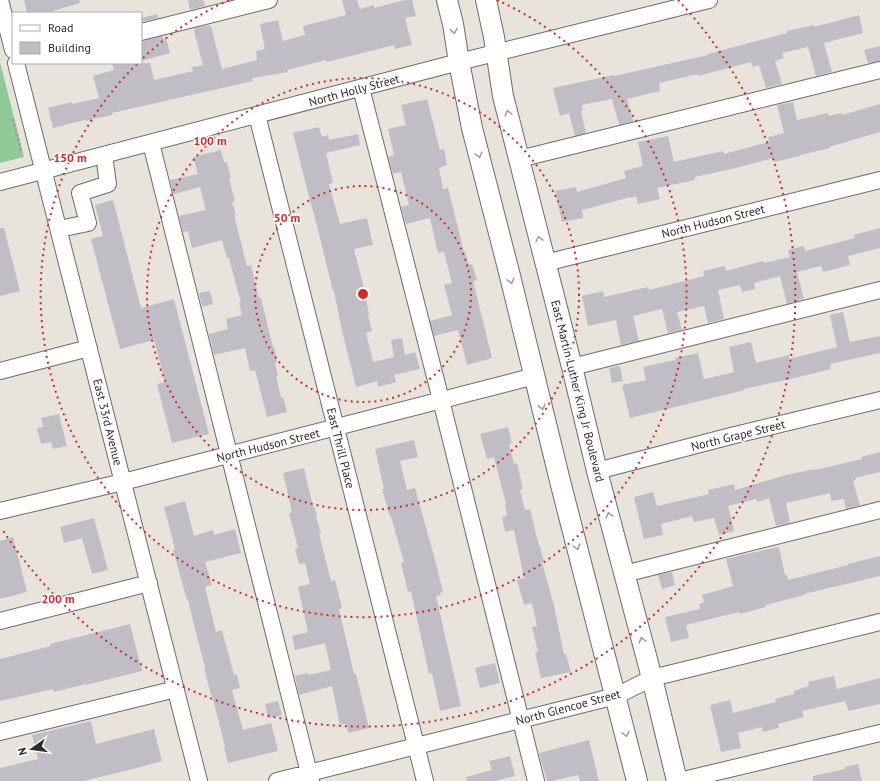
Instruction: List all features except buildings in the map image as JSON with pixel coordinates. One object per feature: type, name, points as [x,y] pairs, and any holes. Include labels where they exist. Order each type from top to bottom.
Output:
[{"type":"main road","points":[[447,0],[453,24],[472,128],[560,481],[638,781]]},
{"type":"main road","name":"East Martin Luther King Jr Boulevard","points":[[486,0],[494,37],[503,96],[597,471],[678,781]]},
{"type":"street","points":[[0,0],[12,46]]},
{"type":"street","points":[[142,32],[269,0]]},
{"type":"street","name":"North Holly Street","points":[[0,182],[459,62],[709,0]]},
{"type":"street","name":"East 33rd Avenue","points":[[16,64],[199,781]]},
{"type":"street","points":[[519,159],[880,70]]},
{"type":"street","points":[[361,88],[536,781]]},
{"type":"street","name":"East Thrill Place","points":[[257,115],[425,781]]},
{"type":"street","points":[[151,143],[310,777]]},
{"type":"street","points":[[59,229],[88,223],[80,193],[108,184],[104,155]]},
{"type":"street","name":"North Hudson Street","points":[[545,263],[880,180]]},
{"type":"street","points":[[572,367],[880,290]]},
{"type":"street","points":[[0,371],[89,348]]},
{"type":"street","name":"North Hudson Street","points":[[0,511],[123,482],[535,376]]},
{"type":"street","name":"North Grape Street","points":[[597,471],[731,436],[880,400]]},
{"type":"street","points":[[624,574],[880,510]]},
{"type":"street","points":[[0,621],[149,584]]},
{"type":"street","name":"North Glencoe Street","points":[[277,781],[310,777],[416,746],[616,696],[652,678],[880,622]]},
{"type":"street","points":[[0,732],[176,689]]},
{"type":"street","points":[[678,781],[880,733]]},
{"type":"green space","points":[[0,62],[24,157],[0,163]]}]
